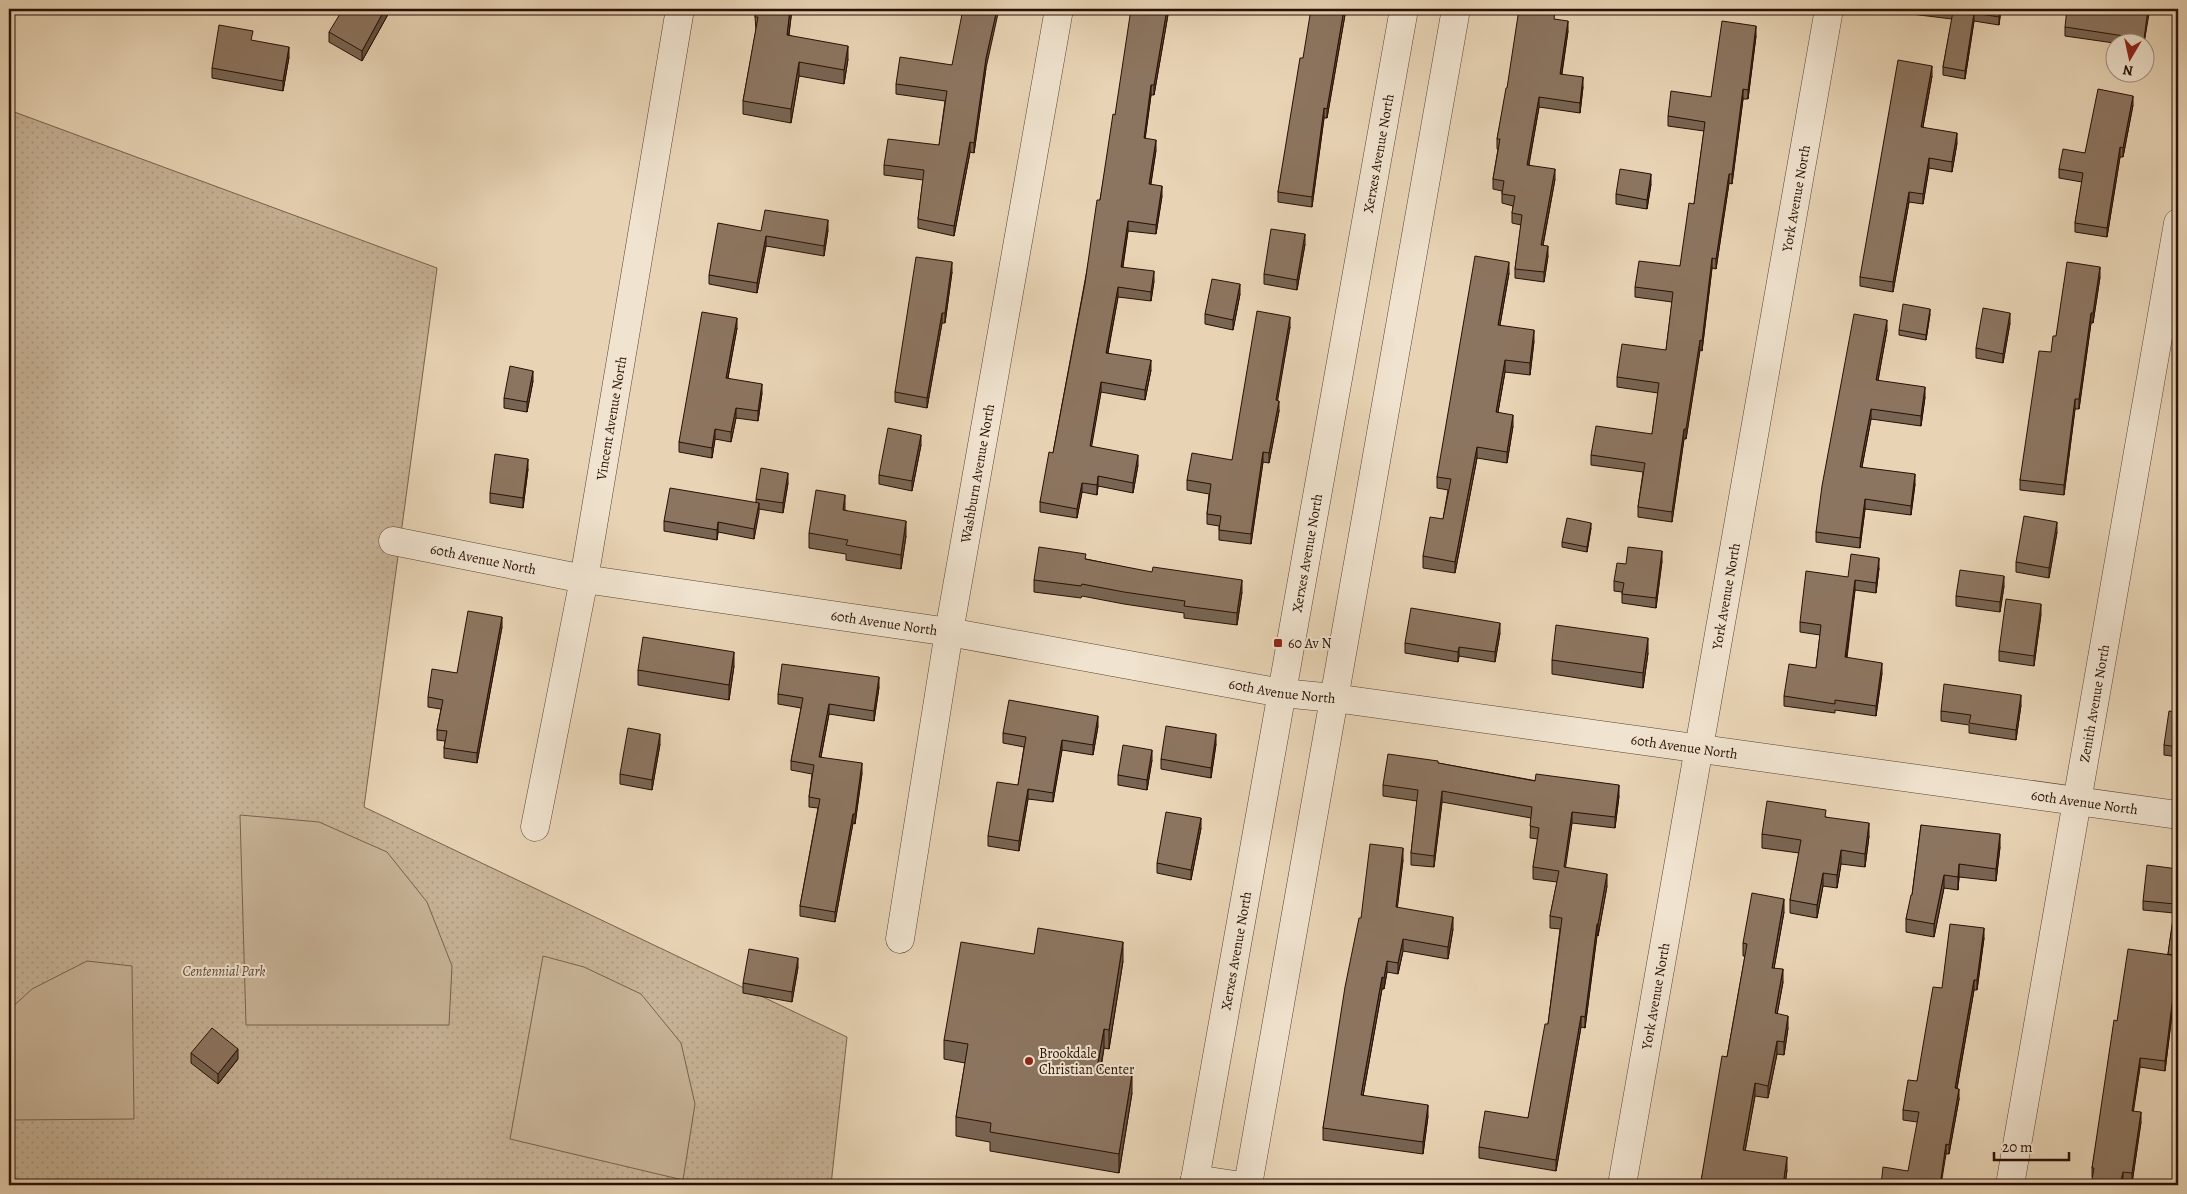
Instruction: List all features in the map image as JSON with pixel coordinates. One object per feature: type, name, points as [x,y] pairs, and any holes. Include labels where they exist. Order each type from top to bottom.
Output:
[{"type":"street","name":"Vincent Avenue North","points":[[536,827],[584,578],[680,9]]},
{"type":"street","name":"Washburn Avenue North","points":[[900,938],[949,632],[1059,9]]},
{"type":"street","name":"Xerxes Avenue North","points":[[1195,1182],[1404,9]]},
{"type":"street","points":[[1248,1185],[1456,9]]},
{"type":"street","name":"York Avenue North","points":[[1622,1185],[1829,9]]},
{"type":"street","name":"Zenith Avenue North","points":[[2010,1185],[2178,223]]},
{"type":"street","name":"60th Avenue North","points":[[393,540],[584,578],[949,632],[1282,693],[1334,698],[1699,747],[2178,815]]},
{"type":"street","points":[[1195,1182],[1235,1185]]},
{"type":"green space","name":"Centennial Park","points":[[9,110],[437,268],[364,807],[847,1037],[831,1185],[9,1185]]},
{"type":"green space","points":[[240,815],[319,822],[387,852],[427,902],[452,966],[449,1025],[246,1025]]},
{"type":"green space","points":[[543,956],[584,967],[641,994],[681,1043],[695,1104],[683,1180],[510,1139]]},
{"type":"green space","points":[[87,961],[132,966],[134,1119],[9,1120],[9,1010],[32,989]]},
{"type":"building","points":[[343,9],[385,9],[362,51],[329,32]]},
{"type":"building","points":[[756,9],[790,9],[787,35],[848,46],[844,70],[799,62],[791,109],[743,101],[758,17],[755,17]]},
{"type":"building","points":[[963,9],[997,9],[986,58],[974,143],[970,142],[954,226],[918,219],[924,170],[884,165],[888,139],[939,145],[947,91],[896,84],[900,57],[952,65]]},
{"type":"building","points":[[1131,9],[1167,9],[1154,85],[1151,85],[1144,138],[1156,140],[1149,184],[1162,186],[1156,225],[1128,221],[1121,267],[1154,271],[1151,292],[1118,287],[1106,353],[1151,360],[1145,390],[1101,382],[1090,446],[1138,455],[1133,483],[1098,476],[1097,485],[1082,483],[1077,509],[1040,502],[1049,452],[1053,453],[1085,283],[1097,200],[1100,200]]},
{"type":"building","points":[[1311,9],[1344,9],[1327,109],[1324,108],[1312,197],[1278,192],[1300,58],[1303,58]]},
{"type":"building","points":[[1519,9],[1555,11],[1554,19],[1568,21],[1560,74],[1583,77],[1580,103],[1539,97],[1527,165],[1555,169],[1541,245],[1548,246],[1544,272],[1515,269],[1522,215],[1512,213],[1515,196],[1502,194],[1504,181],[1493,179],[1500,139],[1497,139]]},
{"type":"building","points":[[1934,9],[2000,9],[1999,17],[1974,13],[1965,71],[1943,67],[1953,11]]},
{"type":"building","points":[[2067,9],[2148,9],[2145,32],[2104,33],[2065,27]]},
{"type":"building","points":[[1722,21],[1756,26],[1748,90],[1743,89],[1732,174],[1729,174],[1716,259],[1712,258],[1702,341],[1700,340],[1686,429],[1684,429],[1672,512],[1638,507],[1645,463],[1591,455],[1596,426],[1652,434],[1659,383],[1617,377],[1622,344],[1666,350],[1673,292],[1635,287],[1639,261],[1680,266],[1689,203],[1694,204],[1705,122],[1668,116],[1671,91],[1711,97]]},
{"type":"building","points":[[219,25],[253,31],[251,40],[289,47],[283,81],[212,68]]},
{"type":"building","points":[[1898,60],[1932,66],[1921,127],[1957,133],[1952,162],[1929,158],[1923,194],[1909,192],[1893,282],[1860,277]]},
{"type":"building","points":[[2098,89],[2133,96],[2123,148],[2120,147],[2107,228],[2075,223],[2083,173],[2059,169],[2063,149],[2085,153]]},
{"type":"building","points":[[1620,169],[1651,174],[1647,200],[1616,194]]},
{"type":"building","points":[[765,210],[828,220],[824,246],[766,236],[757,283],[709,275],[718,223],[761,231]]},
{"type":"building","points":[[1271,229],[1305,234],[1297,280],[1264,274]]},
{"type":"building","points":[[1475,256],[1509,262],[1498,325],[1534,330],[1530,363],[1505,360],[1496,412],[1513,415],[1507,452],[1477,447],[1455,562],[1423,556],[1430,517],[1443,519],[1451,479],[1437,477]]},
{"type":"building","points":[[916,257],[952,262],[945,313],[942,313],[927,398],[895,392]]},
{"type":"building","points":[[2067,262],[2100,267],[2093,313],[2091,313],[2079,399],[2075,399],[2064,485],[2020,480],[2039,351],[2051,352],[2053,336],[2056,336]]},
{"type":"building","points":[[1212,279],[1240,284],[1233,320],[1205,314]]},
{"type":"building","points":[[1903,304],[1930,309],[1926,335],[1899,330]]},
{"type":"building","points":[[1983,308],[2010,313],[2003,354],[1976,348]]},
{"type":"building","points":[[1257,311],[1290,317],[1276,400],[1279,401],[1269,453],[1263,452],[1251,534],[1219,530],[1221,516],[1207,514],[1211,484],[1187,480],[1192,453],[1232,460]]},
{"type":"building","points":[[702,312],[737,318],[726,378],[762,384],[758,411],[736,408],[731,432],[715,429],[712,448],[679,442]]},
{"type":"building","points":[[1854,314],[1887,320],[1876,380],[1925,387],[1921,416],[1871,409],[1860,467],[1915,474],[1911,506],[1865,499],[1860,538],[1816,532],[1822,486]]},
{"type":"building","points":[[510,366],[533,371],[527,402],[504,398]]},
{"type":"building","points":[[888,428],[921,435],[912,481],[879,475]]},
{"type":"building","points":[[495,454],[528,459],[523,498],[490,493]]},
{"type":"building","points":[[761,468],[788,473],[783,503],[756,499]]},
{"type":"building","points":[[670,488],[759,503],[754,529],[718,522],[717,530],[664,521]]},
{"type":"building","points":[[816,490],[845,495],[843,510],[906,521],[901,555],[846,545],[848,540],[809,533]]},
{"type":"building","points":[[2024,516],[2057,522],[2049,568],[2016,562]]},
{"type":"building","points":[[1567,518],[1591,523],[1587,547],[1562,542]]},
{"type":"building","points":[[1039,547],[1086,554],[1085,559],[1152,572],[1153,567],[1242,580],[1237,613],[1184,606],[1185,601],[1082,584],[1081,586],[1034,580]]},
{"type":"building","points":[[1628,547],[1662,551],[1656,598],[1622,594],[1624,583],[1614,581],[1617,563],[1626,564]]},
{"type":"building","points":[[1851,554],[1879,558],[1876,583],[1855,580],[1845,657],[1882,663],[1876,706],[1835,700],[1835,704],[1784,696],[1789,664],[1816,668],[1821,625],[1800,622],[1806,571],[1848,577]]},
{"type":"building","points":[[1960,570],[2004,576],[2000,602],[1956,596]]},
{"type":"building","points":[[2006,599],[2041,604],[2034,656],[1999,651]]},
{"type":"building","points":[[1411,608],[1500,623],[1495,652],[1459,647],[1458,652],[1405,643]]},
{"type":"building","points":[[468,611],[502,617],[477,753],[444,748],[447,731],[437,730],[443,700],[428,697],[432,669],[457,673]]},
{"type":"building","points":[[1556,625],[1648,638],[1643,673],[1552,660]]},
{"type":"building","points":[[643,637],[734,652],[729,685],[638,670]]},
{"type":"building","points":[[782,664],[879,677],[874,711],[829,704],[819,757],[862,763],[855,814],[853,814],[835,912],[800,906],[820,799],[809,797],[814,765],[791,761],[803,698],[778,694]]},
{"type":"building","points":[[1944,684],[2021,695],[2016,730],[1969,723],[1971,715],[1941,711]]},
{"type":"building","points":[[1009,700],[1098,716],[1093,745],[1062,740],[1053,793],[1028,789],[1019,841],[988,836],[997,782],[1018,785],[1026,737],[1003,733]]},
{"type":"building","points":[[2178,702],[2178,747],[2164,745],[2169,711],[2176,712]]},
{"type":"building","points":[[1166,726],[1216,734],[1211,768],[1161,759]]},
{"type":"building","points":[[628,728],[660,734],[652,780],[620,774]]},
{"type":"building","points":[[1123,745],[1152,750],[1147,780],[1118,775]]},
{"type":"building","points":[[1388,754],[1438,761],[1438,763],[1535,781],[1536,774],[1619,785],[1615,817],[1572,812],[1564,867],[1607,874],[1597,924],[1585,1017],[1581,1016],[1556,1160],[1479,1147],[1485,1111],[1528,1118],[1545,1024],[1548,1024],[1562,918],[1550,916],[1559,871],[1533,867],[1539,828],[1530,826],[1532,807],[1442,791],[1434,856],[1411,853],[1418,790],[1383,785]]},
{"type":"building","points":[[1767,801],[1826,810],[1825,817],[1869,823],[1865,854],[1841,850],[1837,875],[1823,873],[1817,905],[1790,900],[1801,840],[1762,834]]},
{"type":"building","points":[[1166,812],[1201,818],[1191,870],[1157,863]]},
{"type":"building","points":[[1921,825],[2000,834],[1996,869],[1959,864],[1958,877],[1944,875],[1934,924],[1906,919],[1912,895]]},
{"type":"building","points":[[1370,844],[1403,848],[1396,907],[1453,917],[1448,947],[1403,939],[1398,963],[1387,961],[1384,978],[1382,977],[1361,1095],[1428,1105],[1423,1142],[1323,1128],[1345,987],[1359,918],[1361,918]]},
{"type":"building","points":[[2147,865],[2178,869],[2178,956],[2168,954],[2175,904],[2143,901]]},
{"type":"building","points":[[1752,893],[1784,899],[1772,968],[1783,969],[1775,1013],[1788,1016],[1784,1042],[1777,1041],[1768,1086],[1755,1083],[1743,1150],[1787,1157],[1783,1185],[1728,1185],[1701,1181],[1722,1056],[1727,1057],[1747,944],[1743,943]]},
{"type":"building","points":[[1950,924],[1984,928],[1977,980],[1974,980],[1955,1088],[1959,1089],[1949,1145],[1946,1144],[1940,1185],[1881,1185],[1883,1167],[1908,1171],[1919,1112],[1903,1110],[1908,1080],[1917,1081],[1933,987],[1942,988]]},
{"type":"building","name":"Brookdale Christian Center","points":[[1038,928],[1123,942],[1109,1030],[1104,1029],[1097,1068],[1132,1074],[1119,1154],[990,1132],[991,1123],[956,1117],[968,1044],[944,1040],[961,942],[1034,954]]},
{"type":"building","points":[[749,949],[798,958],[792,992],[743,983]]},
{"type":"building","points":[[2128,949],[2178,956],[2165,1061],[2140,1058],[2132,1111],[2141,1112],[2132,1173],[2123,1172],[2120,1185],[2091,1185],[2114,1020],[2117,1021]]},
{"type":"building","points":[[212,1028],[238,1049],[218,1074],[191,1053]]},
{"type":"place","name":"60 Av N","points":[[1278,643]]},
{"type":"place","name":"Brookdale Christian Center","points":[[1029,1061]]}]
